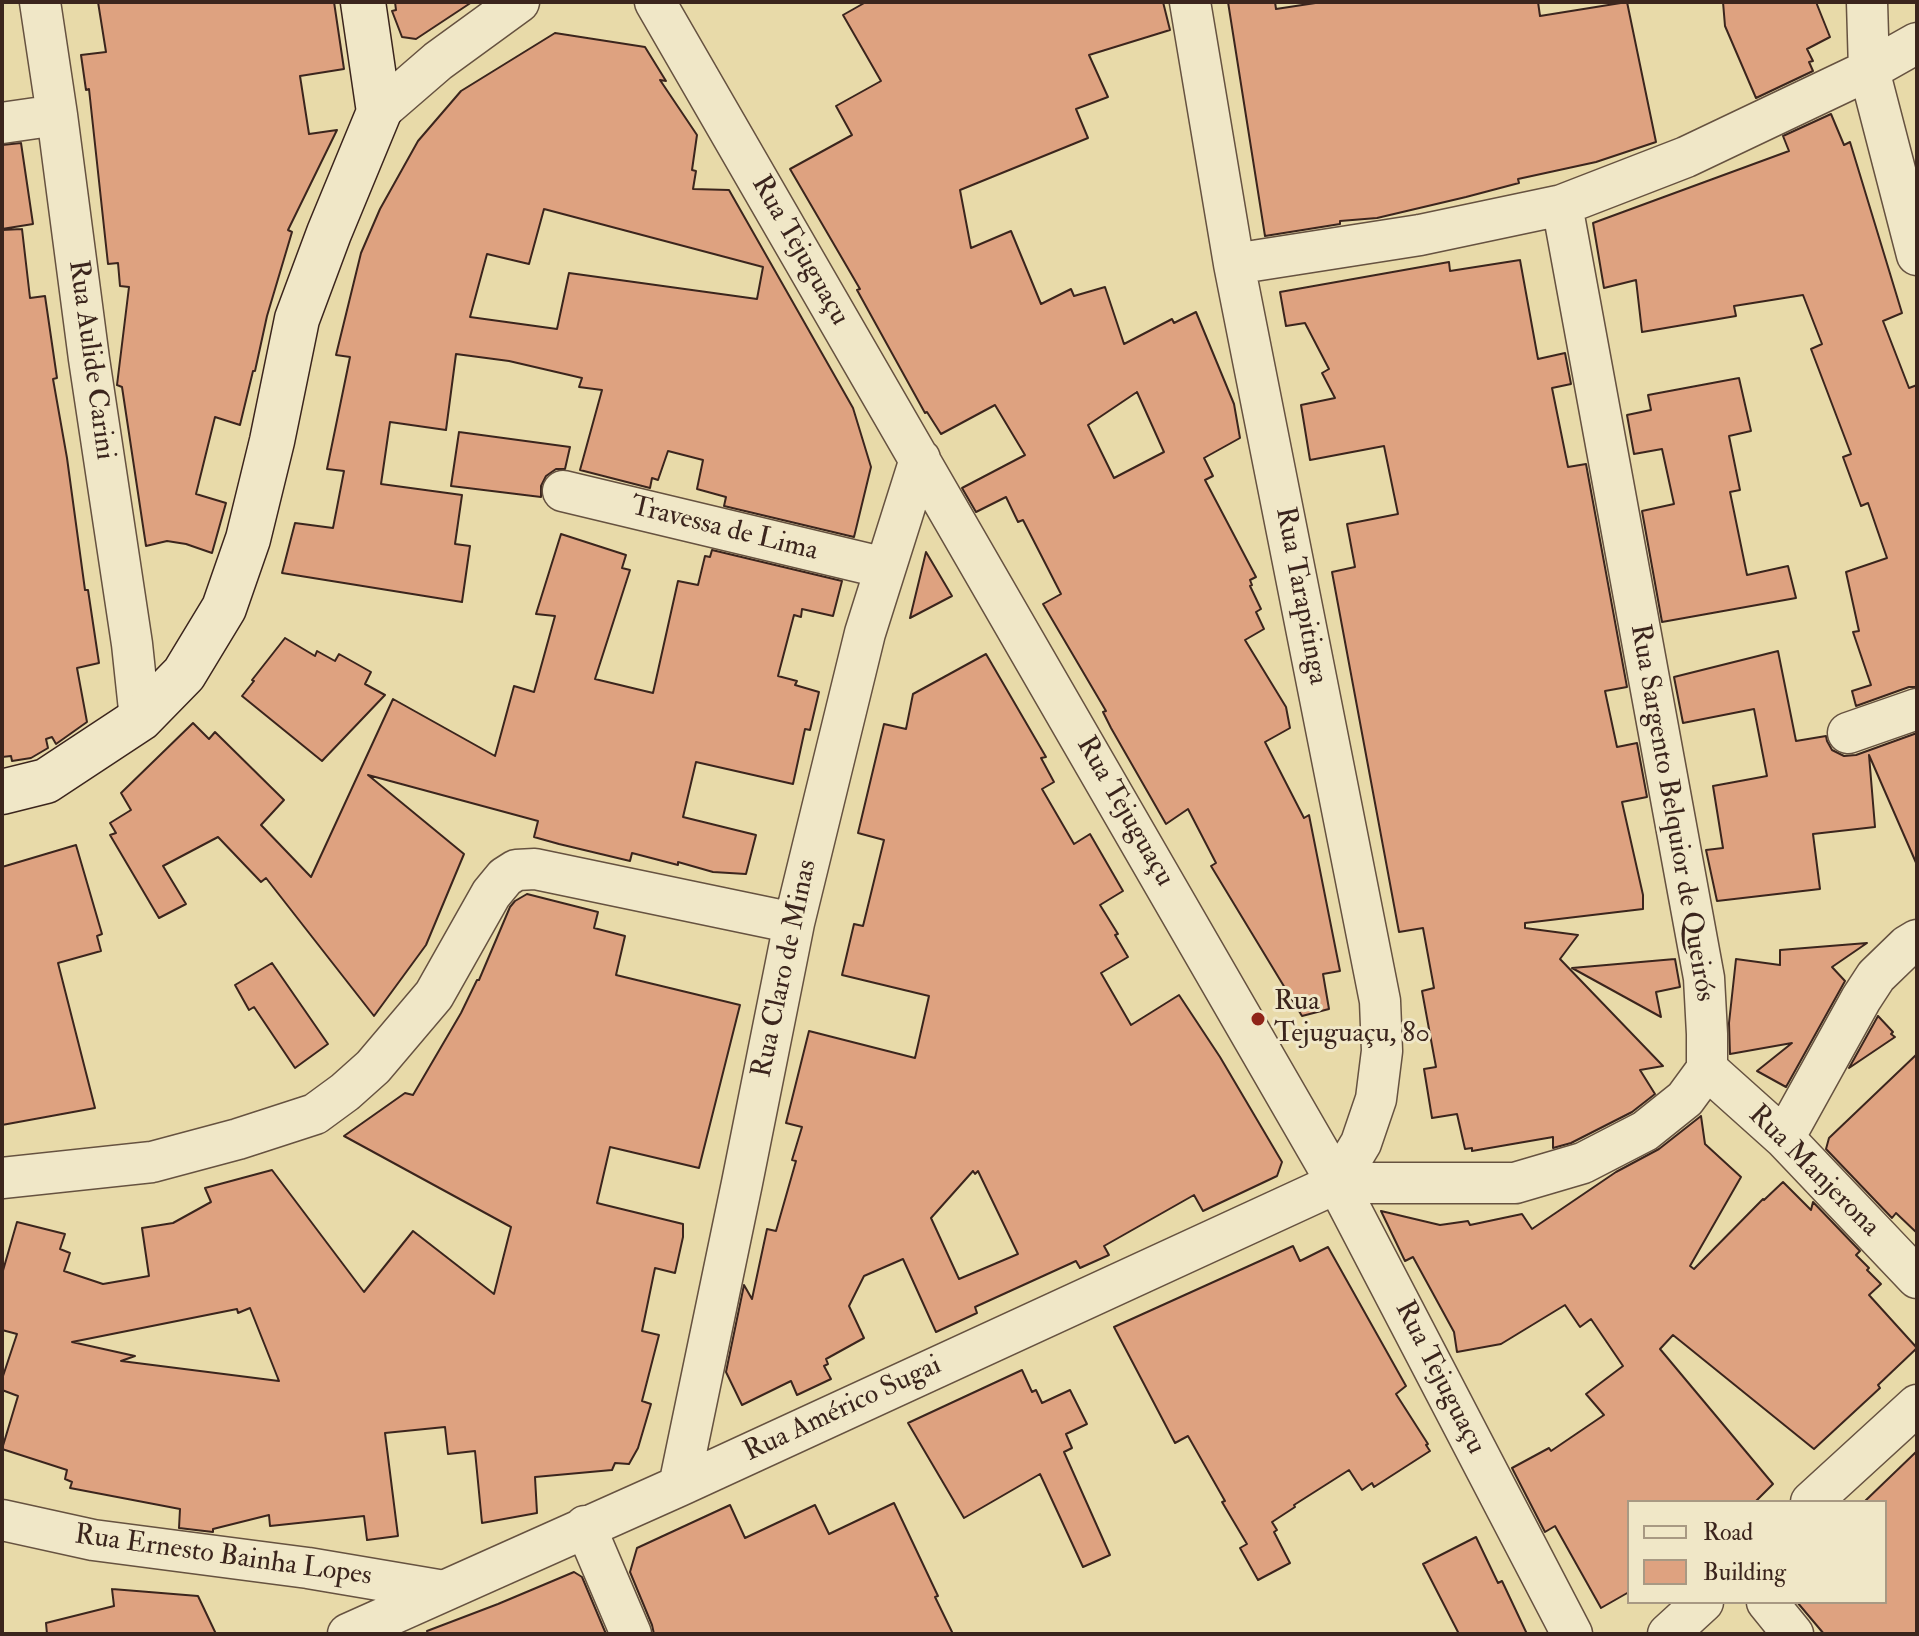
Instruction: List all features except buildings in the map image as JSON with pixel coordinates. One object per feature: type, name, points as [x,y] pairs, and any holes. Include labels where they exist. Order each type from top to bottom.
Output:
[{"type":"street","name":"Rua Aulide Carini","points":[[40,2],[132,644],[140,719]]},
{"type":"street","points":[[363,2],[379,112]]},
{"type":"street","points":[[2,792],[46,781],[140,719],[184,674],[224,608],[248,539],[297,319],[379,112],[438,61],[519,2]]},
{"type":"street","name":"Rua Tejuguaçu","points":[[655,2],[1337,1183],[1572,1634]]},
{"type":"street","name":"Rua Tarapitinga","points":[[1190,2],[1234,264],[1380,1001],[1382,1051],[1376,1099],[1361,1143],[1337,1183]]},
{"type":"street","points":[[1867,2],[1869,70],[1917,255]]},
{"type":"street","points":[[1234,264],[1420,235],[1562,205],[1686,157],[1869,70],[1917,43]]},
{"type":"street","points":[[2,123],[57,115]]},
{"type":"street","name":"Rua Sargento Belquior de Queirós","points":[[1562,205],[1704,978],[1707,1069]]},
{"type":"street","name":"Rua Claro de Minas","points":[[679,1486],[794,923],[865,633],[920,459]]},
{"type":"street","name":"Travessa de Lima","points":[[563,491],[885,568]]},
{"type":"street","points":[[1848,733],[1917,709]]},
{"type":"street","points":[[2,1178],[152,1162],[315,1114],[373,1067],[434,995],[491,894],[505,877],[516,870],[535,869],[794,923]]},
{"type":"street","points":[[1784,1138],[1876,976],[1917,940]]},
{"type":"street","points":[[1337,1183],[1515,1183],[1583,1163],[1645,1131],[1685,1099],[1707,1069]]},
{"type":"street","name":"Rua Manjerona","points":[[1707,1069],[1784,1138],[1917,1278]]},
{"type":"street","name":"Rua Américo Sugai","points":[[348,1634],[679,1486],[1337,1183]]},
{"type":"street","points":[[1813,1500],[1917,1405]]},
{"type":"street","name":"Rua Ernesto Bainha Lopes","points":[[2,1520],[93,1540],[308,1568],[444,1591]]},
{"type":"street","points":[[585,1526],[631,1634]]},
{"type":"street","points":[[1668,1634],[1701,1604]]},
{"type":"street","points":[[1769,1604],[1793,1634]]},
{"type":"place","name":"Rua Tejuguaçu, 80","points":[[1258,1019]]}]
